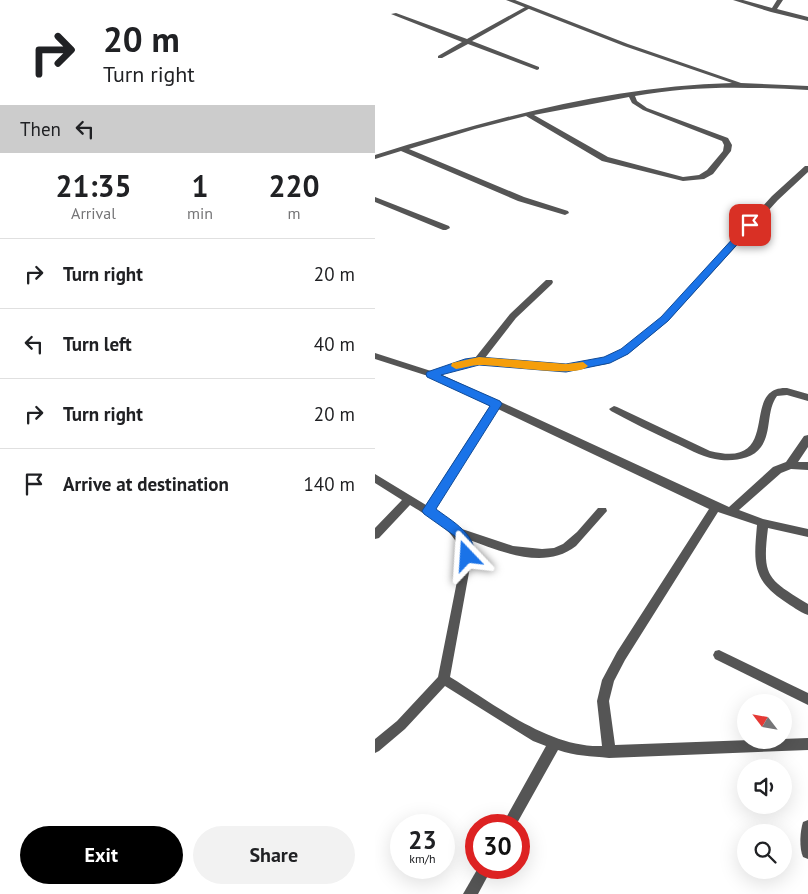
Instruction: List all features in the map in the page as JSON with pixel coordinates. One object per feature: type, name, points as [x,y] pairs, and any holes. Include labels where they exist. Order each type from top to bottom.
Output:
[{"type":"street","points":[[509,0],[626,45],[744,85]]},
{"type":"street","points":[[736,0],[773,11],[808,18]]},
{"type":"street","points":[[773,11],[779,0]]},
{"type":"street","points":[[440,57],[529,7]]},
{"type":"street","points":[[394,14],[537,68]]},
{"type":"street","points":[[375,157],[473,127],[527,114],[631,94],[695,86],[744,85],[808,88]]},
{"type":"street","points":[[527,114],[605,159],[683,179],[701,177],[710,172],[727,151],[728,144],[725,140],[645,109],[635,102],[631,94]]},
{"type":"street","points":[[402,149],[521,199],[565,213]]},
{"type":"street","points":[[431,374],[465,363],[479,361],[566,368],[607,361],[625,352],[665,319],[775,198],[808,168]]},
{"type":"street","points":[[375,199],[446,228]]},
{"type":"street","points":[[479,361],[513,316],[549,282]]},
{"type":"street","points":[[375,356],[431,374],[716,507],[763,523],[808,533]]},
{"type":"street","points":[[614,409],[709,454],[730,457],[747,454],[755,449],[759,442],[769,401],[775,394],[782,391],[791,392],[808,398]]},
{"type":"street","points":[[428,511],[496,404]]},
{"type":"street","points":[[791,465],[808,439]]},
{"type":"street","points":[[730,512],[777,470],[791,465],[808,466]]},
{"type":"street","points":[[375,478],[459,532],[526,553],[542,554],[556,552],[569,546],[602,511]]},
{"type":"street","points":[[375,535],[409,499]]},
{"type":"street","points":[[609,752],[603,701],[608,680],[621,656],[716,507]]},
{"type":"street","points":[[763,523],[760,563],[764,575],[776,588],[808,610]]},
{"type":"street","points":[[375,747],[401,725],[444,679],[467,556],[465,543],[459,532]]},
{"type":"street","points":[[719,655],[808,699]]},
{"type":"street","points":[[444,679],[537,737],[568,748],[609,752],[808,744]]},
{"type":"street","points":[[515,814],[555,743]]},
{"type":"street","points":[[808,827],[808,852]]},
{"type":"street","points":[[470,894],[479,879]]},
{"type":"slow traffic","points":[[456,366],[479,361],[566,368],[583,366]]},
{"type":"route","points":[[467,556],[465,543],[459,532],[428,511],[496,404],[431,374],[465,363],[479,361],[566,368],[607,361],[625,352],[665,319],[750,225]]}]
